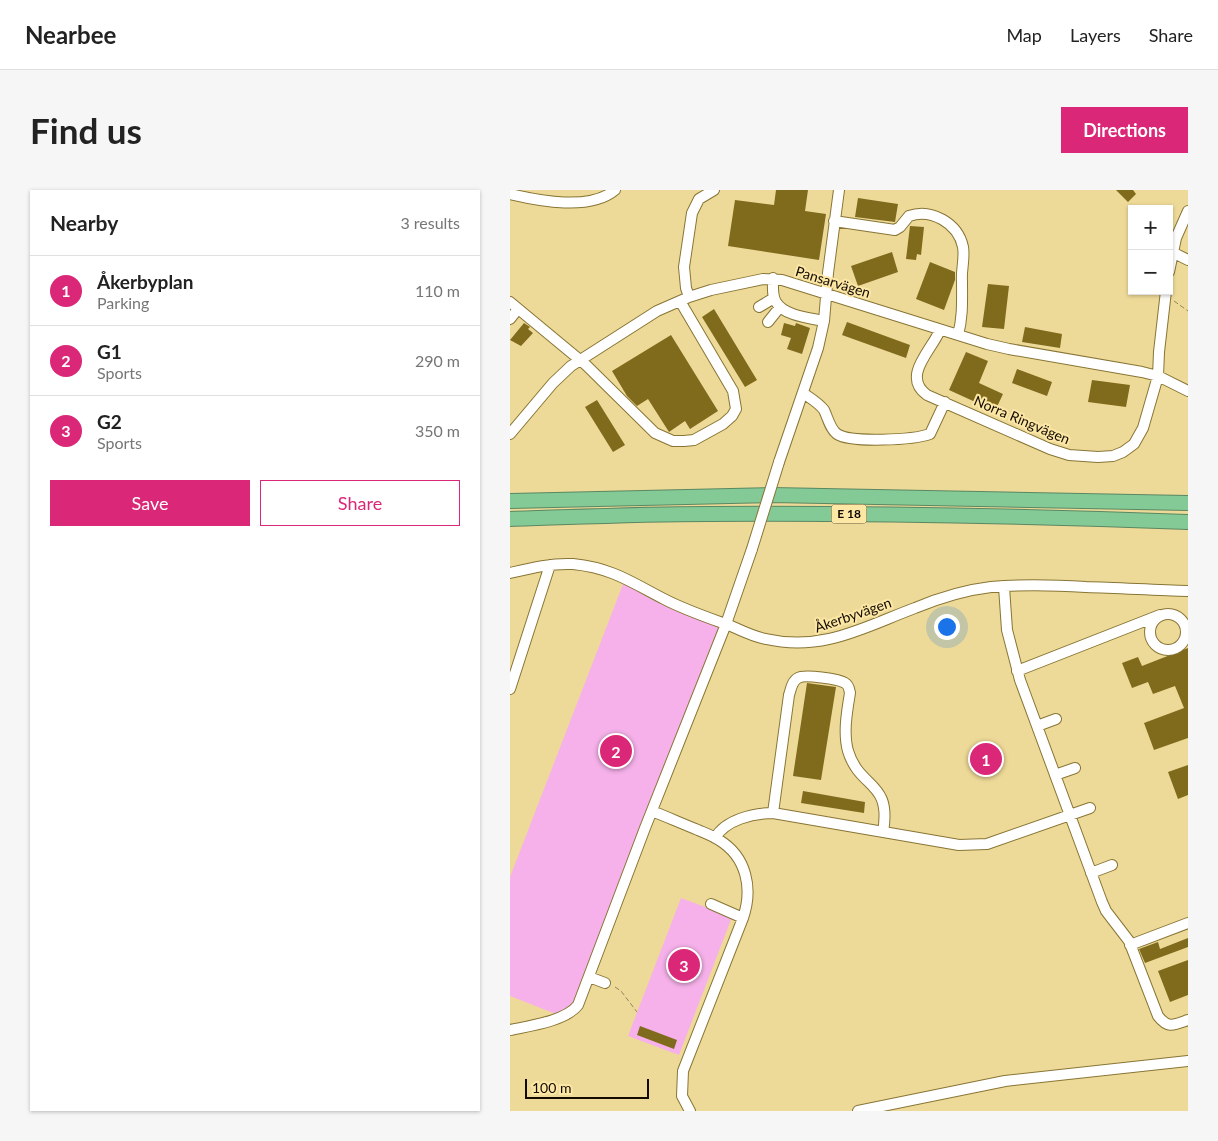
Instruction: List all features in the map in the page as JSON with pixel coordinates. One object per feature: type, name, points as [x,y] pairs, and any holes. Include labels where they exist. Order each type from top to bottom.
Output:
[{"type":"highway","name":"E 18","points":[[510,501],[772,495],[1188,503]]},
{"type":"highway","name":"E 18","points":[[510,518],[705,514],[827,514],[977,515],[1188,522]]},
{"type":"street","points":[[510,302],[581,360],[655,433],[673,441],[694,440],[706,434],[723,424],[732,416],[736,408],[733,391],[684,299],[686,288],[684,267],[692,213],[699,199],[714,190]]},
{"type":"street","points":[[510,1030],[554,1019],[574,1010],[578,1005],[589,977],[652,810],[726,624],[818,348],[824,321],[839,190]]},
{"type":"street","points":[[837,203],[848,190]]},
{"type":"street","points":[[510,194],[549,201],[584,203],[598,200],[610,192]]},
{"type":"street","points":[[1173,250],[1188,211]]},
{"type":"street","points":[[834,221],[895,230],[909,216],[926,213],[950,225],[958,234],[963,245],[964,256],[962,279],[963,305],[958,335]]},
{"type":"street","points":[[1173,252],[1188,260]]},
{"type":"street","points":[[768,322],[777,302],[773,278]]},
{"type":"street","name":"Pansarvägen","points":[[510,434],[553,382],[571,366],[657,311],[684,299],[739,284],[773,278],[940,330],[1009,349],[1158,376],[1188,391]]},
{"type":"street","name":"Norra Ringvägen","points":[[940,330],[921,362],[917,373],[917,384],[927,395],[1050,449],[1069,455],[1113,456],[1134,444],[1140,436],[1158,376],[1158,352],[1166,295]]},
{"type":"street","points":[[777,302],[787,312],[824,321]]},
{"type":"street","points":[[759,307],[777,302]]},
{"type":"street","points":[[510,319],[518,309]]},
{"type":"street","points":[[802,394],[822,408],[836,433],[844,437],[856,439],[910,439],[930,434],[945,402]]},
{"type":"street","name":"Åkerbyvägen","points":[[510,573],[532,567],[550,565],[573,564],[589,567],[622,576],[664,599],[765,639],[790,643],[814,643],[843,636],[915,608],[961,593],[1004,586],[1069,586],[1188,591]]},
{"type":"street","points":[[510,689],[550,565]]},
{"type":"street","points":[[1004,586],[1007,630],[1017,671],[1069,816],[1106,911],[1122,930],[1130,945],[1158,1016],[1164,1023],[1169,1025],[1188,1020]]},
{"type":"street","points":[[1017,671],[1160,615],[1175,615],[1182,620],[1186,632],[1184,640],[1178,646],[1166,650],[1156,645],[1143,630],[1132,626]]},
{"type":"street","points":[[1151,638],[1152,622],[1160,615]]},
{"type":"street","points":[[772,813],[792,684],[796,679],[807,676],[843,681],[849,688],[850,693],[846,732],[848,752],[857,769],[878,791],[883,800],[886,815],[883,832]]},
{"type":"street","points":[[1037,726],[1056,719]]},
{"type":"street","points":[[1055,775],[1075,768]]},
{"type":"street","points":[[715,838],[718,832],[728,824],[761,813],[772,813],[959,845],[987,844],[1090,808]]},
{"type":"street","points":[[652,810],[719,840],[736,856],[747,876],[748,900],[743,918],[683,1071],[682,1096],[690,1111]]},
{"type":"street","points":[[1091,873],[1112,865]]},
{"type":"street","points":[[711,904],[743,918]]},
{"type":"street","points":[[1130,945],[1188,923]]},
{"type":"street","points":[[589,977],[605,983]]},
{"type":"street","points":[[858,1111],[1006,1080],[1188,1061]]},
{"type":"path","points":[[1168,295],[1188,311]]},
{"type":"path","points":[[605,983],[621,991],[637,1012]]},
{"type":"shaded area","points":[[625,579],[724,625],[573,1006],[556,1014],[510,996],[510,877]]},
{"type":"shaded area","points":[[681,898],[732,917],[679,1055],[628,1036]]},
{"type":"building","points":[[776,190],[808,190],[805,211],[826,214],[819,260],[728,246],[735,200],[774,205]]},
{"type":"building","points":[[1116,190],[1133,190],[1136,194],[1128,202]]},
{"type":"building","points":[[858,198],[898,204],[895,222],[855,217]]},
{"type":"building","points":[[910,226],[924,227],[921,255],[917,254],[916,260],[906,259]]},
{"type":"building","points":[[892,252],[898,272],[858,286],[851,266]]},
{"type":"building","points":[[930,262],[955,272],[955,280],[944,310],[916,299]]},
{"type":"building","points":[[988,284],[1009,286],[1004,329],[982,327]]},
{"type":"building","points":[[714,309],[757,380],[745,387],[702,317]]},
{"type":"building","points":[[847,322],[910,345],[906,358],[842,335]]},
{"type":"building","points":[[524,323],[530,327],[528,329],[533,333],[521,346],[510,340]]},
{"type":"building","points":[[784,323],[795,326],[796,323],[810,328],[802,354],[787,349],[791,338],[781,335]]},
{"type":"building","points":[[1025,327],[1062,334],[1060,348],[1022,342]]},
{"type":"building","points":[[671,335],[718,411],[690,429],[685,421],[669,432],[648,399],[637,406],[627,396],[612,371]]},
{"type":"building","points":[[966,352],[988,361],[979,383],[1003,394],[995,411],[949,390]]},
{"type":"building","points":[[1017,369],[1052,382],[1047,396],[1012,383]]},
{"type":"building","points":[[1092,380],[1130,385],[1126,407],[1088,402]]},
{"type":"building","points":[[597,400],[625,445],[613,452],[585,407]]},
{"type":"building","points":[[1188,648],[1188,738],[1154,750],[1144,723],[1184,708],[1175,686],[1153,694],[1148,682],[1132,688],[1122,663],[1138,657],[1142,666]]},
{"type":"building","points":[[807,683],[836,687],[821,780],[793,776]]},
{"type":"building","points":[[1188,765],[1188,795],[1178,799],[1168,772]]},
{"type":"building","points":[[803,791],[865,802],[864,813],[801,803]]},
{"type":"building","points":[[1188,938],[1188,947],[1145,963],[1139,949],[1158,942],[1160,949]]},
{"type":"building","points":[[1188,960],[1188,995],[1170,1002],[1158,971]]},
{"type":"building","points":[[640,1026],[677,1040],[674,1049],[637,1035]]},
{"type":"place","name":"G1","points":[[616,751]]},
{"type":"place","name":"Åkerbyplan","points":[[986,759]]},
{"type":"place","name":"G2","points":[[684,965]]}]
